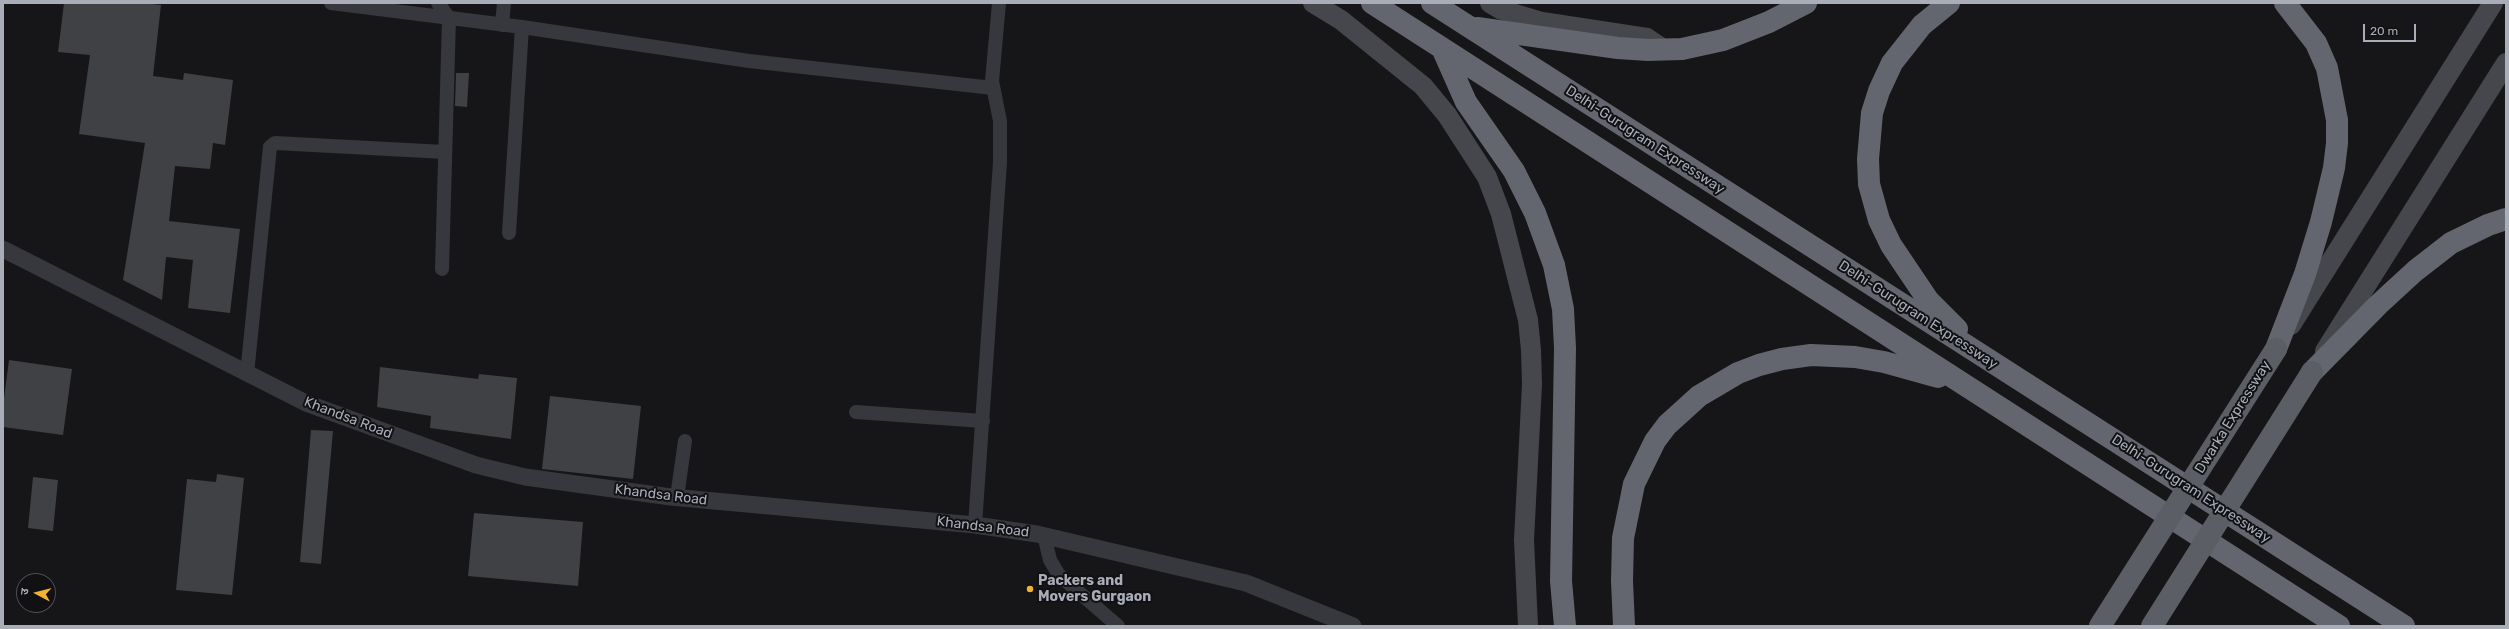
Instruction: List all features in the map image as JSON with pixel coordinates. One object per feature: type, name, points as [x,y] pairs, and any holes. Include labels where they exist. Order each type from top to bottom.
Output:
[{"type":"highway","points":[[1372,3],[2340,626]]},
{"type":"highway","name":"Delhi-Gurugram Expressway","points":[[1432,3],[2404,626]]},
{"type":"highway","points":[[1470,27],[1618,48],[1665,50],[1682,49],[1723,40],[1769,22],[1806,3]]},
{"type":"highway","points":[[1948,3],[1922,25],[1909,40],[1892,63],[1879,91],[1869,135],[1869,184],[1879,220],[1893,249],[1911,278],[1928,300],[1985,358]]},
{"type":"highway","points":[[2276,349],[2305,274],[2322,222],[2334,168],[2337,120],[2326,68],[2316,43],[2302,22],[2285,3]]},
{"type":"highway","points":[[1442,48],[1466,102],[1514,171],[1536,212],[1554,265],[1563,309],[1565,348],[1561,581],[1565,626]]},
{"type":"highway","points":[[2152,626],[2312,372],[2378,305],[2415,271],[2451,243],[2478,229],[2506,219]]},
{"type":"highway","name":"Dwarka Expressway","points":[[2100,626],[2276,349]]},
{"type":"highway","points":[[1624,626],[1622,581],[1623,538],[1634,484],[1655,441],[1667,425],[1699,396],[1738,373],[1759,365],[1782,359],[1811,356],[1855,357],[1899,364],[1967,387]]},
{"type":"main road","points":[[1313,3],[1341,20],[1423,86],[1447,115],[1487,177],[1501,214],[1528,320],[1531,350],[1532,384],[1524,540],[1528,626]]},
{"type":"main road","points":[[1490,3],[1502,10],[1542,22],[1647,38],[1665,50]]},
{"type":"main road","points":[[2276,349],[2493,3]]},
{"type":"main road","points":[[2312,372],[2506,63]]},
{"type":"street","points":[[331,3],[522,27],[749,61],[992,88]]},
{"type":"street","points":[[438,3],[449,18],[442,269]]},
{"type":"street","points":[[502,25],[504,3]]},
{"type":"street","points":[[976,525],[1000,140],[1000,121],[992,88],[999,3]]},
{"type":"street","points":[[509,233],[522,27]]},
{"type":"street","points":[[247,374],[270,146],[275,143],[445,152]]},
{"type":"street","name":"Khandsa Road","points":[[3,249],[306,403],[476,465],[524,477],[676,497],[976,525],[1044,535],[1246,583],[1353,626]]},
{"type":"street","points":[[856,412],[983,421]]},
{"type":"street","points":[[676,497],[685,440]]},
{"type":"street","points":[[1044,535],[1050,560],[1060,575],[1118,626]]},
{"type":"building","points":[[64,3],[143,3],[161,5],[153,76],[183,80],[184,73],[233,80],[225,145],[213,143],[210,169],[175,166],[169,221],[240,229],[230,313],[188,308],[193,260],[166,257],[162,300],[123,280],[145,143],[79,134],[90,55],[58,52]]},
{"type":"building","points":[[456,73],[469,73],[467,107],[455,106]]},
{"type":"building","points":[[9,360],[72,369],[63,435],[3,427],[3,406]]},
{"type":"building","points":[[380,367],[478,379],[479,374],[517,378],[511,439],[430,428],[431,416],[377,407]]},
{"type":"building","points":[[550,396],[641,406],[633,479],[542,469]]},
{"type":"building","points":[[311,430],[333,431],[321,564],[300,562]]},
{"type":"building","points":[[217,474],[244,478],[232,595],[176,590],[187,479],[216,482]]},
{"type":"building","points":[[33,477],[58,480],[53,531],[28,528]]},
{"type":"building","points":[[474,513],[583,522],[578,586],[468,576]]},
{"type":"place","name":"Packers and Movers Gurgaon","points":[[1030,589]]}]
